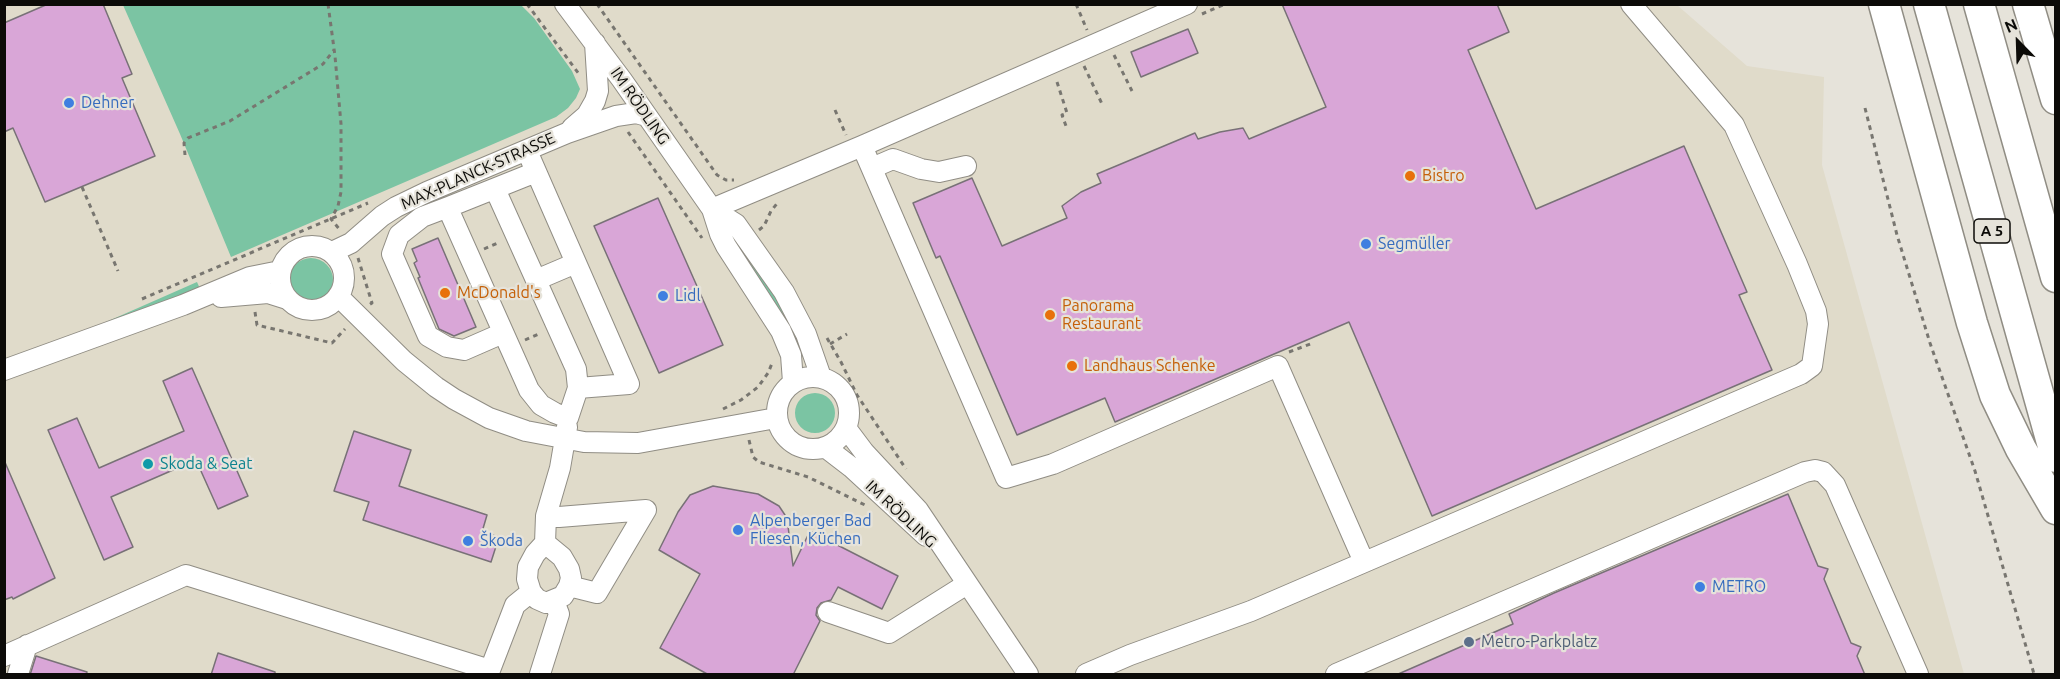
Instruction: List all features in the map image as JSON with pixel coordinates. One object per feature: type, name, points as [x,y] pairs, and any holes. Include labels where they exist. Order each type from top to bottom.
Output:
[{"type":"highway","points":[[1866,4],[1908,91]]},
{"type":"highway","points":[[1884,4],[1972,323],[1995,395],[2021,449],[2055,509]]},
{"type":"highway","name":"A 5","points":[[1929,4],[2055,457]]},
{"type":"highway","points":[[1979,4],[2055,277]]},
{"type":"highway","points":[[2028,4],[2055,99]]},
{"type":"highway","points":[[2046,4],[2047,34],[2055,90]]},
{"type":"street","name":"IM RÖDLING","points":[[565,4],[712,209],[726,246],[781,331],[790,355],[793,382]]},
{"type":"street","points":[[712,209],[1187,4]]},
{"type":"street","points":[[1086,675],[1130,655],[1251,610],[1364,562],[1801,375],[1812,366],[1818,324],[1816,311],[1734,125],[1631,4]]},
{"type":"street","name":"MAX-PLANCK-STRASSE","points":[[567,133],[587,115],[595,101],[598,79],[595,44]]},
{"type":"street","name":"MAX-PLANCK-STRASSE","points":[[332,252],[351,243],[396,207],[526,150],[616,116],[636,113],[647,116]]},
{"type":"street","points":[[862,146],[1006,478],[1053,464],[1278,366],[1364,562]]},
{"type":"street","points":[[526,150],[629,384],[578,388]]},
{"type":"street","points":[[872,168],[892,159],[921,169],[939,172],[966,165]]},
{"type":"street","points":[[507,340],[464,350],[447,347],[428,336],[392,254],[399,235],[422,217],[450,209],[536,172]]},
{"type":"street","points":[[745,234],[743,226],[745,212],[762,188]]},
{"type":"street","points":[[495,189],[576,369],[578,388],[568,418],[560,468],[546,516],[545,543],[535,554],[528,567],[527,579],[531,592],[537,599],[546,603],[562,597],[571,578],[562,557],[545,543]]},
{"type":"street","points":[[450,209],[529,390],[541,405],[568,418]]},
{"type":"street","name":"IM RÖDLING","points":[[712,209],[736,224],[745,234],[795,310],[821,377]]},
{"type":"street","points":[[308,246],[317,246],[332,252],[339,261],[343,275],[342,289],[338,296],[326,307],[309,310],[287,299],[280,286],[280,271],[290,254],[308,246]]},
{"type":"street","points":[[536,280],[576,263]]},
{"type":"street","points":[[4,370],[183,305],[251,285],[280,271]]},
{"type":"street","points":[[251,285],[287,299]]},
{"type":"street","points":[[338,296],[404,361],[454,399],[489,418],[512,427],[564,440],[602,444],[638,443],[776,418]]},
{"type":"street","points":[[807,377],[821,377],[840,388],[849,407],[849,418],[841,436],[825,447],[806,449],[783,435],[776,418],[779,398],[793,382],[807,377]]},
{"type":"street","name":"IM RÖDLING","points":[[846,428],[864,452],[918,510],[1028,675]]},
{"type":"street","name":"IM RÖDLING","points":[[825,447],[851,467],[949,558]]},
{"type":"street","points":[[1336,675],[1805,472],[1815,470],[1823,472],[1835,485],[1917,675]]},
{"type":"street","points":[[546,516],[646,510],[597,593],[569,586]]},
{"type":"street","points":[[4,656],[186,575],[497,672],[515,605],[531,592]]},
{"type":"street","points":[[828,612],[889,633],[967,584]]},
{"type":"street","points":[[540,675],[559,614],[554,600]]},
{"type":"street","points":[[18,675],[27,645]]},
{"type":"path","points":[[328,4],[341,124],[341,192],[338,206],[331,219]]},
{"type":"path","points":[[528,4],[580,76]]},
{"type":"path","points":[[597,4],[717,175]]},
{"type":"path","points":[[185,155],[184,143],[188,138],[230,121],[323,64],[334,50]]},
{"type":"path","points":[[1112,51],[1132,91]]},
{"type":"path","points":[[1084,66],[1103,105]]},
{"type":"path","points":[[1057,82],[1067,113],[1062,115],[1066,126]]},
{"type":"path","points":[[1865,108],[1897,235],[1930,343],[1975,471],[2034,675]]},
{"type":"path","points":[[835,110],[846,135]]},
{"type":"path","points":[[616,116],[704,241]]},
{"type":"path","points":[[82,187],[118,271]]},
{"type":"path","points":[[138,301],[371,202]]},
{"type":"path","points":[[248,254],[257,325],[332,343],[372,303],[351,243],[331,219]]},
{"type":"path","points":[[507,340],[556,326]]},
{"type":"path","points":[[847,334],[831,344],[857,395],[909,474]]},
{"type":"path","points":[[1280,356],[1313,343]]},
{"type":"path","points":[[741,400],[763,380],[774,360],[773,352]]},
{"type":"path","points":[[753,457],[759,462],[827,485],[867,507]]},
{"type":"shaded area","points":[[4,5],[1677,5],[1747,66],[1824,77],[1822,165],[1964,674],[5,674]]},
{"type":"green space","points":[[123,5],[521,5],[534,18],[572,71],[580,89],[568,108],[556,117],[231,257]]},
{"type":"green space","points":[[723,218],[780,302],[803,346],[797,348],[718,221]]},
{"type":"green space","points":[[311,258],[327,264],[333,280],[327,296],[311,302],[295,296],[289,280],[295,264]]},
{"type":"green space","points":[[197,282],[201,291],[95,328],[97,326]]},
{"type":"green space","points":[[815,393],[823,394],[829,399],[834,405],[834,421],[829,427],[823,432],[815,433],[807,432],[801,427],[796,421],[795,413],[796,405],[801,399],[807,394]]},
{"type":"building","name":"Dehner","points":[[48,4],[103,4],[132,74],[122,78],[155,156],[45,202],[13,128],[4,132],[4,23]]},
{"type":"building","name":"Segmüller","points":[[1282,4],[1497,4],[1509,32],[1468,50],[1536,209],[1684,146],[1747,292],[1739,295],[1772,370],[1432,516],[1349,322],[1115,422],[1105,398],[1017,435],[940,256],[936,258],[913,203],[972,178],[1002,246],[1067,218],[1062,206],[1081,192],[1101,183],[1097,174],[1195,133],[1198,139],[1243,128],[1249,139],[1326,107]]},
{"type":"building","points":[[1188,29],[1198,53],[1141,77],[1131,52]]},
{"type":"building","name":"Lidl","points":[[658,198],[723,345],[659,373],[594,226]]},
{"type":"building","name":"McDonald's","points":[[438,238],[476,327],[454,336],[439,329],[414,263],[417,261],[412,249]]},
{"type":"building","name":"Skoda & Seat","points":[[192,368],[248,496],[218,509],[196,460],[111,497],[133,547],[104,560],[48,430],[77,418],[99,468],[184,431],[163,381]]},
{"type":"building","points":[[354,431],[411,450],[399,486],[487,515],[482,532],[499,537],[491,562],[363,520],[369,502],[334,491]]},
{"type":"building","points":[[4,460],[55,578],[13,599],[12,597],[4,600]]},
{"type":"building","points":[[713,486],[758,494],[779,506],[787,518],[793,566],[810,531],[898,576],[882,609],[838,587],[831,600],[821,603],[817,608],[816,615],[820,621],[793,675],[709,675],[660,648],[700,574],[659,550],[678,512],[690,495]]},
{"type":"building","name":"METRO","points":[[1788,494],[1818,566],[1828,569],[1824,579],[1851,643],[1861,647],[1857,656],[1865,675],[1396,675],[1513,624],[1509,614],[1554,593]]},
{"type":"building","points":[[218,653],[275,672],[275,675],[211,675]]},
{"type":"building","points":[[36,656],[87,672],[86,675],[30,675]]},
{"type":"place","name":"Dehner","points":[[69,103]]},
{"type":"place","name":"Bistro","points":[[1410,176]]},
{"type":"place","name":"Segmüller","points":[[1366,244]]},
{"type":"place","name":"McDonald's","points":[[445,293]]},
{"type":"place","name":"Lidl","points":[[663,296]]},
{"type":"place","name":"Panorama Restaurant","points":[[1050,315]]},
{"type":"place","name":"Landhaus Schenke","points":[[1072,366]]},
{"type":"place","name":"Skoda & Seat","points":[[148,464]]},
{"type":"place","name":"Alpenberger Bad Fliesen, Küchen","points":[[738,530]]},
{"type":"place","name":"Škoda","points":[[468,541]]},
{"type":"place","name":"METRO","points":[[1700,587]]},
{"type":"place","name":"Metro-Parkplatz","points":[[1469,642]]}]
